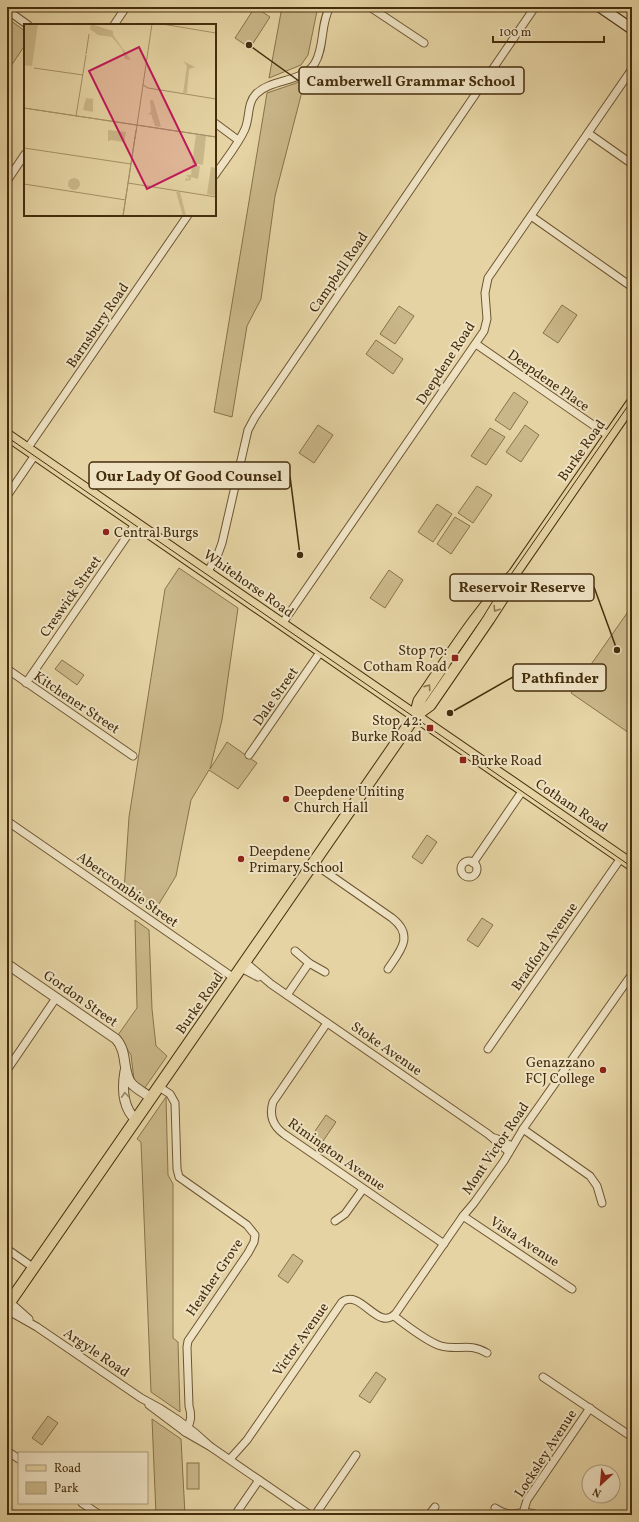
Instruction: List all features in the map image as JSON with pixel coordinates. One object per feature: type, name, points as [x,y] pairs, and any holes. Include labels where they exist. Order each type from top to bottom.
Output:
[{"type":"main road","points":[[600,7],[632,29]]},
{"type":"main road","name":"Burke Road","points":[[8,1306],[415,716],[419,701],[476,619],[495,594],[514,574],[632,403]]},
{"type":"main road","name":"Whitehorse Road","points":[[7,435],[415,716]]},
{"type":"main road","name":"Cotham Road","points":[[415,716],[632,865]]},
{"type":"street","points":[[118,24],[126,7]]},
{"type":"street","points":[[216,173],[246,125],[252,100],[256,94],[265,88],[306,72],[314,64],[317,58],[326,16],[330,7]]},
{"type":"street","points":[[370,7],[424,43]]},
{"type":"street","name":"Campbell Road","points":[[207,573],[218,554],[222,543],[248,430],[255,417],[535,7]]},
{"type":"street","points":[[7,10],[27,24]]},
{"type":"street","name":"Deepdene Road","points":[[282,624],[476,344],[484,331],[487,319],[485,293],[488,278],[632,69]]},
{"type":"street","points":[[216,124],[238,140]]},
{"type":"street","points":[[588,133],[632,164]]},
{"type":"street","points":[[7,181],[24,156]]},
{"type":"street","name":"Barnsbury Road","points":[[7,496],[31,452],[187,216]]},
{"type":"street","points":[[531,216],[632,286]]},
{"type":"street","name":"Deepdene Place","points":[[476,344],[609,436]]},
{"type":"street","name":"Creswick Street","points":[[26,682],[136,523]]},
{"type":"street","name":"Dale Street","points":[[249,755],[321,651]]},
{"type":"street","name":"Kitchener Street","points":[[7,670],[133,756]]},
{"type":"street","points":[[473,863],[523,790]]},
{"type":"street","name":"Abercrombie Street","points":[[7,821],[234,978]]},
{"type":"street","name":"Bradford Avenue","points":[[488,1049],[621,858]]},
{"type":"street","points":[[313,863],[392,918],[401,926],[405,936],[404,944],[388,969]]},
{"type":"street","points":[[295,951],[309,963],[325,972]]},
{"type":"street","points":[[287,995],[309,963]]},
{"type":"street","name":"Gordon Street","points":[[7,964],[116,1039],[123,1050],[131,1082],[151,1098]]},
{"type":"street","name":"Stoke Avenue","points":[[243,965],[511,1149]]},
{"type":"street","name":"Mont Victor Road","points":[[394,1316],[632,974]]},
{"type":"street","points":[[7,1070],[56,998]]},
{"type":"street","name":"Rimington Avenue","points":[[327,1023],[276,1097],[272,1106],[271,1115],[274,1123],[280,1131],[444,1244]]},
{"type":"street","name":"Gordon Street","points":[[126,1066],[124,1077],[125,1103],[129,1112],[136,1120]]},
{"type":"street","name":"Heather Grove","points":[[159,1087],[170,1094],[175,1103],[177,1175],[184,1182],[247,1225],[255,1235],[254,1242],[248,1253],[188,1341],[189,1406],[191,1415],[184,1427]]},
{"type":"street","points":[[523,1129],[590,1176],[597,1186],[602,1203]]},
{"type":"street","points":[[335,1221],[345,1214],[363,1189]]},
{"type":"street","name":"Vista Avenue","points":[[463,1216],[572,1289]]},
{"type":"street","points":[[7,1249],[34,1268]]},
{"type":"street","name":"Victor Avenue","points":[[232,1461],[342,1302],[348,1299],[353,1299],[379,1317],[386,1319],[394,1316]]},
{"type":"street","name":"Argyle Road","points":[[8,1306],[141,1398],[155,1411],[184,1427],[310,1515]]},
{"type":"street","points":[[394,1316],[437,1344],[452,1348],[473,1347],[486,1353]]},
{"type":"street","points":[[543,1377],[632,1438]]},
{"type":"street","name":"Locksley Avenue","points":[[523,1513],[527,1500],[590,1408]]},
{"type":"street","points":[[7,1451],[18,1458]]},
{"type":"street","points":[[315,1515],[356,1455]]},
{"type":"street","points":[[235,1515],[260,1480]]},
{"type":"street","points":[[84,1504],[100,1515]]},
{"type":"street","points":[[430,1515],[435,1507]]},
{"type":"street","points":[[494,1508],[508,1515],[529,1512],[537,1515]]},
{"type":"green space","points":[[255,7],[270,17],[250,48],[235,38]]},
{"type":"green space","points":[[282,7],[320,7],[317,11],[308,55],[301,65],[269,78]]},
{"type":"green space","points":[[7,18],[24,30],[24,46],[7,72]]},
{"type":"green space","points":[[305,80],[275,196],[261,299],[247,326],[232,417],[214,412],[267,93]]},
{"type":"green space","points":[[562,305],[577,315],[558,343],[543,333]]},
{"type":"green space","points":[[399,306],[414,316],[395,344],[380,334]]},
{"type":"green space","points":[[376,340],[403,359],[393,374],[366,354]]},
{"type":"green space","points":[[514,392],[528,402],[510,430],[495,420]]},
{"type":"green space","points":[[318,425],[333,435],[314,463],[299,453]]},
{"type":"green space","points":[[525,425],[539,435],[521,462],[506,452]]},
{"type":"green space","points":[[490,428],[505,437],[486,465],[471,456]]},
{"type":"green space","points":[[477,486],[492,495],[473,523],[458,513]]},
{"type":"green space","points":[[437,504],[452,514],[433,542],[418,532]]},
{"type":"green space","points":[[455,517],[470,526],[451,554],[437,544]]},
{"type":"green space","points":[[179,568],[238,608],[222,720],[210,769],[227,742],[257,763],[238,789],[209,770],[191,800],[176,876],[154,912],[124,891],[129,817],[165,589]]},
{"type":"green space","points":[[389,570],[403,580],[385,608],[370,598]]},
{"type":"green space","points":[[632,606],[632,735],[571,693]]},
{"type":"green space","points":[[62,660],[84,675],[77,685],[55,669]]},
{"type":"green space","points":[[427,835],[437,842],[422,864],[412,857]]},
{"type":"green space","points":[[482,918],[493,925],[478,947],[467,940]]},
{"type":"green space","points":[[135,920],[149,930],[152,1009],[156,1046],[167,1056],[144,1089],[134,1080],[131,1055],[118,1035],[137,1008]]},
{"type":"green space","points":[[166,1097],[168,1175],[173,1184],[173,1338],[178,1342],[180,1412],[151,1392],[141,1142],[137,1139]]},
{"type":"green space","points":[[326,1115],[336,1122],[321,1144],[311,1137]]},
{"type":"green space","points":[[293,1254],[303,1261],[288,1283],[278,1276]]},
{"type":"green space","points":[[376,1372],[386,1379],[370,1403],[359,1396]]},
{"type":"green space","points":[[48,1416],[58,1423],[42,1445],[32,1438]]},
{"type":"green space","points":[[152,1419],[181,1439],[185,1515],[156,1515]]},
{"type":"green space","points":[[187,1463],[199,1463],[199,1489],[187,1489]]},
{"type":"tram line","points":[[450,665],[632,400]]},
{"type":"tram line","points":[[7,437],[632,867]]},
{"type":"place","name":"Camberwell Grammar School","points":[[249,45]]},
{"type":"place","name":"Central Burgs","points":[[106,532]]},
{"type":"place","name":"Our Lady Of Good Counsel","points":[[300,555]]},
{"type":"place","name":"Reservoir Reserve","points":[[617,650]]},
{"type":"place","name":"Stop 70: Cotham Road","points":[[455,658]]},
{"type":"place","name":"Pathfinder","points":[[450,713]]},
{"type":"place","name":"Stop 42: Burke Road","points":[[430,728]]},
{"type":"place","name":"Burke Road","points":[[463,760]]},
{"type":"place","name":"Deepdene Uniting Church Hall","points":[[286,799]]},
{"type":"place","name":"Deepdene Primary School","points":[[241,859]]},
{"type":"place","name":"Genazzano FCJ College","points":[[603,1070]]}]
